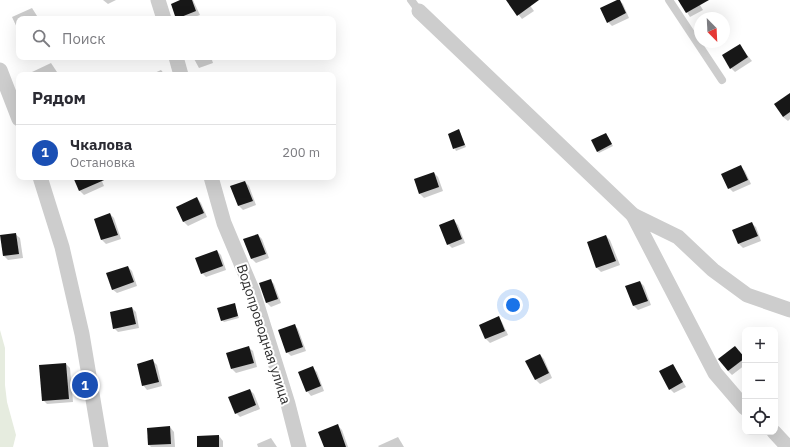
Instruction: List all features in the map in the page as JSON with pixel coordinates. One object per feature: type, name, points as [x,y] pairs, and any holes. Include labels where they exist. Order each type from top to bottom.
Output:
[{"type":"street","points":[[158,0],[163,16]]},
{"type":"street","points":[[415,5],[633,215],[678,237],[713,270],[747,295],[790,310]]},
{"type":"street","points":[[177,60],[180,72]]},
{"type":"street","points":[[0,70],[16,111]]},
{"type":"street","points":[[41,180],[62,247],[82,334],[101,447]]},
{"type":"street","name":"Водопроводная улица","points":[[212,180],[224,223],[253,292],[288,404],[299,447]]},
{"type":"street","points":[[633,215],[716,373],[742,404]]},
{"type":"street","points":[[777,435],[788,447]]},
{"type":"lane","points":[[669,0],[722,80]]},
{"type":"shaded area","points":[[0,330],[5,348],[5,385],[7,402],[16,435],[13,447],[0,447]]},
{"type":"building","points":[[180,0],[192,0],[196,11],[184,16],[175,16],[171,4]]},
{"type":"building","points":[[506,0],[539,0],[517,16]]},
{"type":"building","points":[[620,0],[626,13],[607,23],[600,8]]},
{"type":"building","points":[[678,0],[709,0],[686,13]]},
{"type":"building","points":[[740,44],[748,57],[730,69],[722,55]]},
{"type":"building","points":[[790,93],[790,112],[783,117],[774,104]]},
{"type":"building","points":[[459,129],[465,145],[453,149],[448,134]]},
{"type":"building","points":[[606,133],[612,144],[597,152],[591,140]]},
{"type":"building","points":[[741,165],[748,180],[728,189],[721,174]]},
{"type":"building","points":[[434,172],[439,187],[419,194],[414,179]]},
{"type":"building","points":[[74,180],[104,180],[79,191]]},
{"type":"building","points":[[245,181],[253,201],[238,206],[230,186]]},
{"type":"building","points":[[197,197],[204,213],[183,222],[176,207]]},
{"type":"building","points":[[110,213],[118,235],[101,240],[94,219]]},
{"type":"building","points":[[454,219],[462,239],[447,245],[439,225]]},
{"type":"building","points":[[752,222],[758,236],[738,244],[732,230]]},
{"type":"building","points":[[16,233],[19,254],[3,256],[0,235]]},
{"type":"building","points":[[258,234],[266,254],[251,259],[243,239]]},
{"type":"building","points":[[606,235],[616,261],[596,268],[587,242]]},
{"type":"building","points":[[217,250],[223,266],[201,274],[195,258]]},
{"type":"building","points":[[128,266],[134,282],[112,290],[106,273]]},
{"type":"building","points":[[271,279],[278,299],[266,303],[259,283]]},
{"type":"building","points":[[640,281],[648,301],[633,306],[625,286]]},
{"type":"building","points":[[235,303],[238,316],[221,321],[217,308]]},
{"type":"building","points":[[132,307],[136,324],[113,329],[110,312]]},
{"type":"building","points":[[499,316],[505,331],[485,339],[479,325]]},
{"type":"building","points":[[295,324],[303,347],[286,353],[278,330]]},
{"type":"building","points":[[249,346],[254,363],[231,369],[226,353]]},
{"type":"building","points":[[735,346],[742,354],[742,360],[728,371],[718,359]]},
{"type":"building","points":[[540,354],[549,373],[535,380],[525,361]]},
{"type":"building","points":[[153,359],[159,382],[142,386],[137,364]]},
{"type":"building","points":[[66,363],[69,399],[42,401],[39,365]]},
{"type":"building","points":[[673,364],[683,382],[669,390],[659,371]]},
{"type":"building","points":[[313,366],[321,386],[306,392],[298,372]]},
{"type":"building","points":[[250,389],[256,405],[235,414],[228,397]]},
{"type":"building","points":[[338,424],[346,447],[324,447],[318,432]]},
{"type":"building","points":[[170,426],[171,444],[148,445],[147,428]]},
{"type":"building","points":[[219,435],[219,447],[197,447],[197,436]]},
{"type":"place","name":"Чкалова","points":[[85,385]]}]
